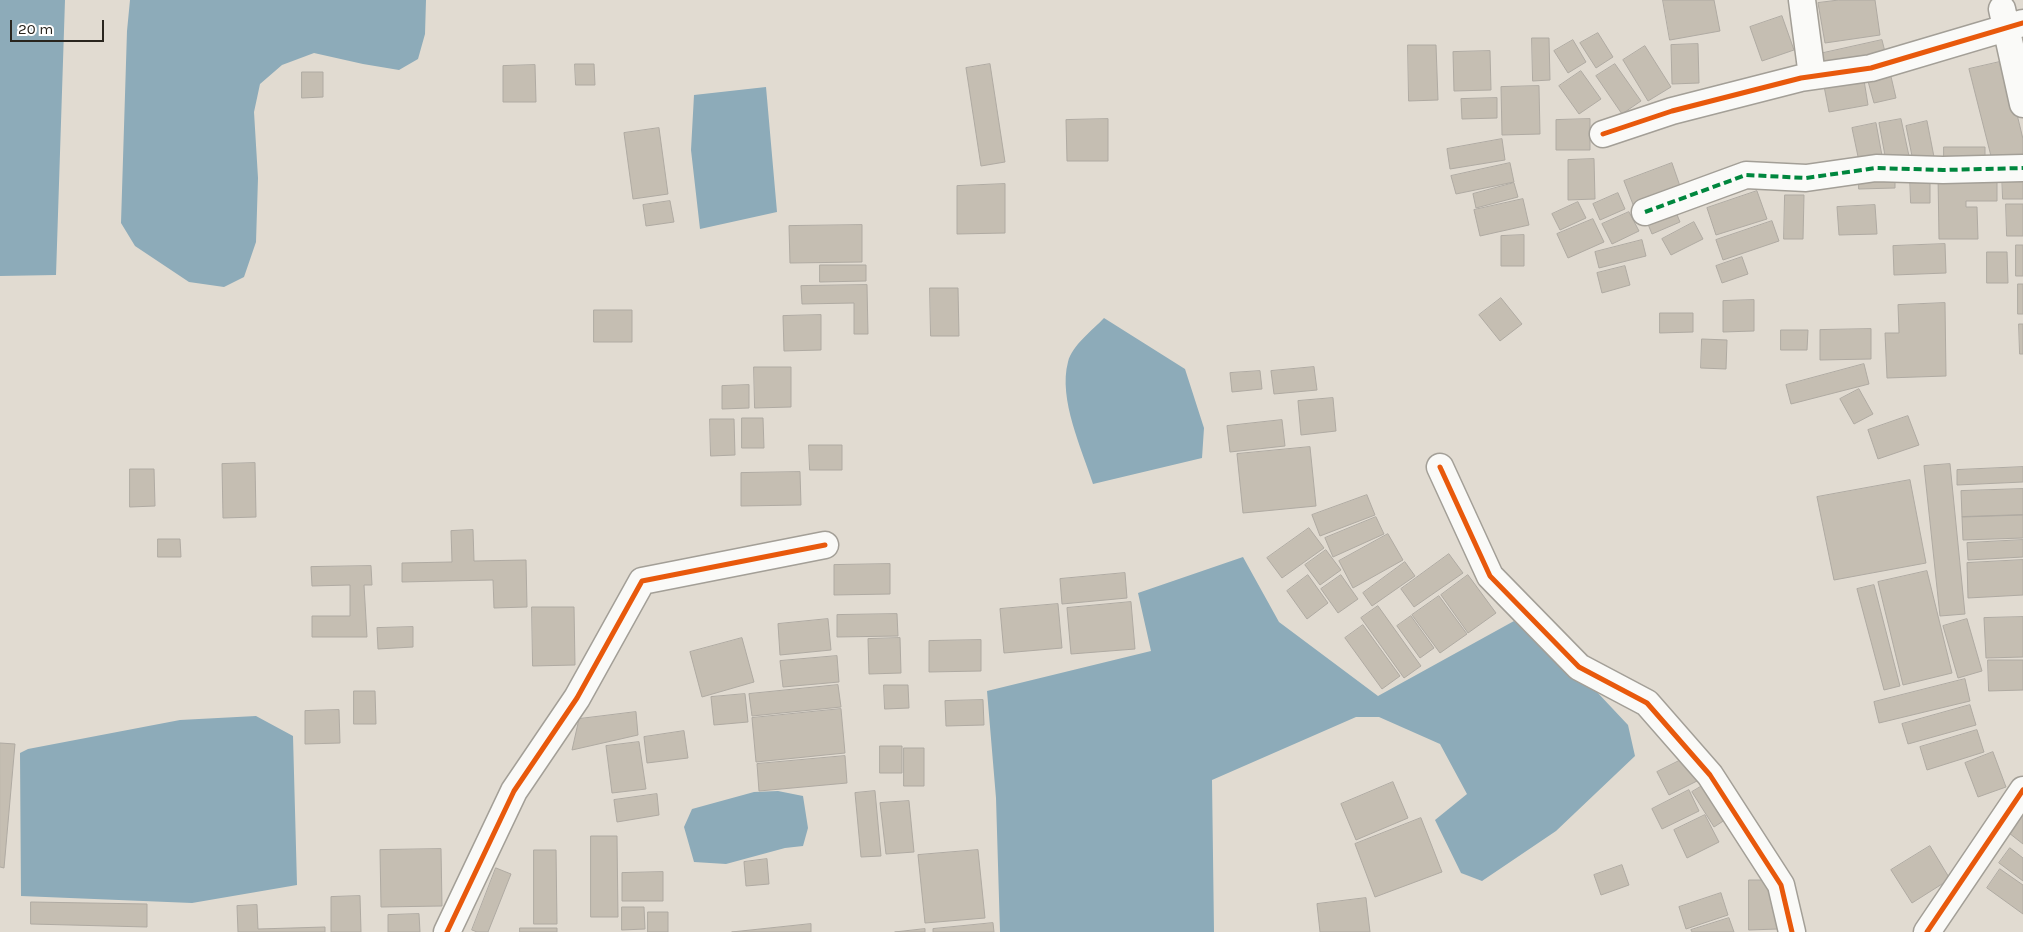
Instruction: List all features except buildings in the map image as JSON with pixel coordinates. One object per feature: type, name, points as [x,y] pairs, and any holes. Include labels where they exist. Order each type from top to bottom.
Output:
[{"type":"street","points":[[1802,0],[1812,76]]},
{"type":"street","points":[[1603,134],[1672,111],[1812,76],[1871,68],[2010,20],[2023,104]]},
{"type":"street","points":[[1644,212],[1746,175],[1806,178],[1876,168],[1943,170],[2023,168]]},
{"type":"street","points":[[1440,467],[1490,576],[1579,667],[1647,703],[1710,775],[1781,886],[1792,932]]},
{"type":"street","points":[[447,932],[514,791],[577,698],[642,582],[825,545]]},
{"type":"street","points":[[1927,932],[2023,790]]},
{"type":"water","points":[[0,0],[65,0],[56,275],[0,276]]},
{"type":"water","points":[[130,0],[426,0],[425,34],[418,59],[399,70],[314,53],[282,65],[260,84],[254,112],[258,178],[256,242],[244,277],[224,287],[189,282],[135,246],[121,223],[127,31]]},
{"type":"water","points":[[766,87],[777,212],[700,229],[691,150],[694,95]]},
{"type":"water","points":[[1104,318],[1185,369],[1204,428],[1202,458],[1093,484],[1069,408],[1066,376],[1070,356],[1083,338]]},
{"type":"water","points":[[1243,557],[1279,622],[1378,696],[1514,621],[1596,691],[1628,725],[1635,756],[1556,831],[1482,881],[1461,873],[1435,820],[1467,794],[1440,744],[1379,717],[1356,717],[1212,780],[1214,932],[1000,932],[996,798],[987,691],[1151,651],[1138,593]]},
{"type":"water","points":[[256,716],[293,736],[297,885],[192,903],[21,896],[20,753],[28,749],[180,720]]},
{"type":"water","points":[[778,791],[803,796],[808,828],[803,846],[785,848],[726,864],[694,862],[684,827],[692,809],[754,792]]},
{"type":"marked path","points":[[1645,212],[1746,175],[1806,178],[1876,168],[1943,170],[2023,168]]},
{"type":"cycle path","points":[[1603,134],[1672,111],[1801,78],[1871,68],[2023,23]]},
{"type":"cycle path","points":[[1440,467],[1490,576],[1579,667],[1647,703],[1710,775],[1781,885],[1792,932]]},
{"type":"cycle path","points":[[447,932],[514,791],[577,698],[642,581],[825,545]]},
{"type":"cycle path","points":[[1927,932],[2023,790]]}]
